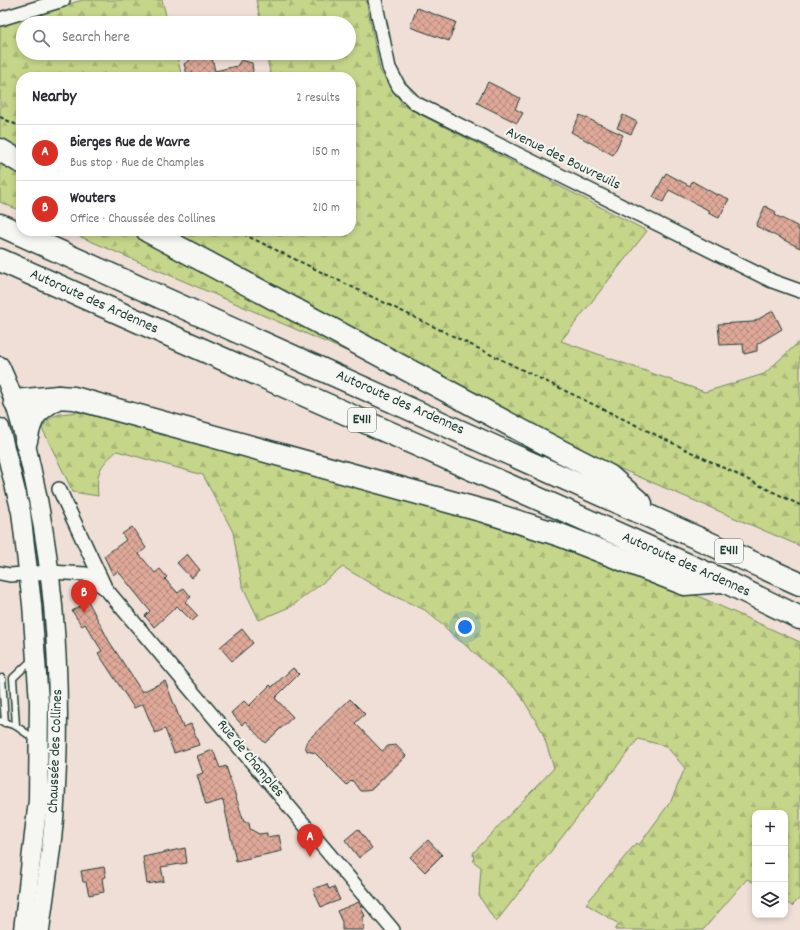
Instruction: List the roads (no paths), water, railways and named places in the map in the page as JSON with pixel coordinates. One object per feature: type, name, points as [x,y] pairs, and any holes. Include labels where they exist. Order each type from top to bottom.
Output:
[{"type":"highway","points":[[0,150],[16,159]]},
{"type":"highway","name":"Autoroute des Ardennes","points":[[0,225],[16,232]]},
{"type":"highway","name":"Autoroute des Ardennes","points":[[25,236],[657,518],[800,584]]},
{"type":"highway","points":[[157,236],[530,436],[610,476],[657,518]]},
{"type":"highway","name":"Autoroute des Ardennes","points":[[0,260],[724,581],[800,618]]},
{"type":"highway","points":[[7,396],[74,398],[486,512],[560,535],[685,584],[724,581]]},
{"type":"highway","points":[[26,441],[30,421],[43,406],[58,397]]},
{"type":"main road","points":[[0,366],[7,396]]},
{"type":"main road","name":"Chaussée des Collines","points":[[7,396],[26,441],[40,510],[49,572],[57,666],[58,750],[55,805],[40,930]]},
{"type":"main road","name":"Chaussée des Collines","points":[[0,428],[21,512],[29,574],[36,656],[40,743],[38,800],[23,930]]},
{"type":"street","points":[[0,19],[63,0]]},
{"type":"street","name":"Avenue des Bouvreuils","points":[[375,0],[389,68],[399,87],[415,102],[772,281],[800,291]]},
{"type":"street","name":"Rue de Champles","points":[[59,489],[106,589]]},
{"type":"street","name":"Rue de Champles","points":[[29,574],[49,572],[86,574],[106,589],[393,930]]},
{"type":"street","points":[[0,573],[10,575],[29,574]]},
{"type":"lane","points":[[36,656],[13,678],[1,678],[2,722],[16,726],[40,743]]},
{"type":"lane","points":[[13,678],[16,726]]},
{"type":"place","name":"Wouters","points":[[84,613]]},
{"type":"place","name":"Bierges Rue de Wavre","points":[[310,857]]}]
